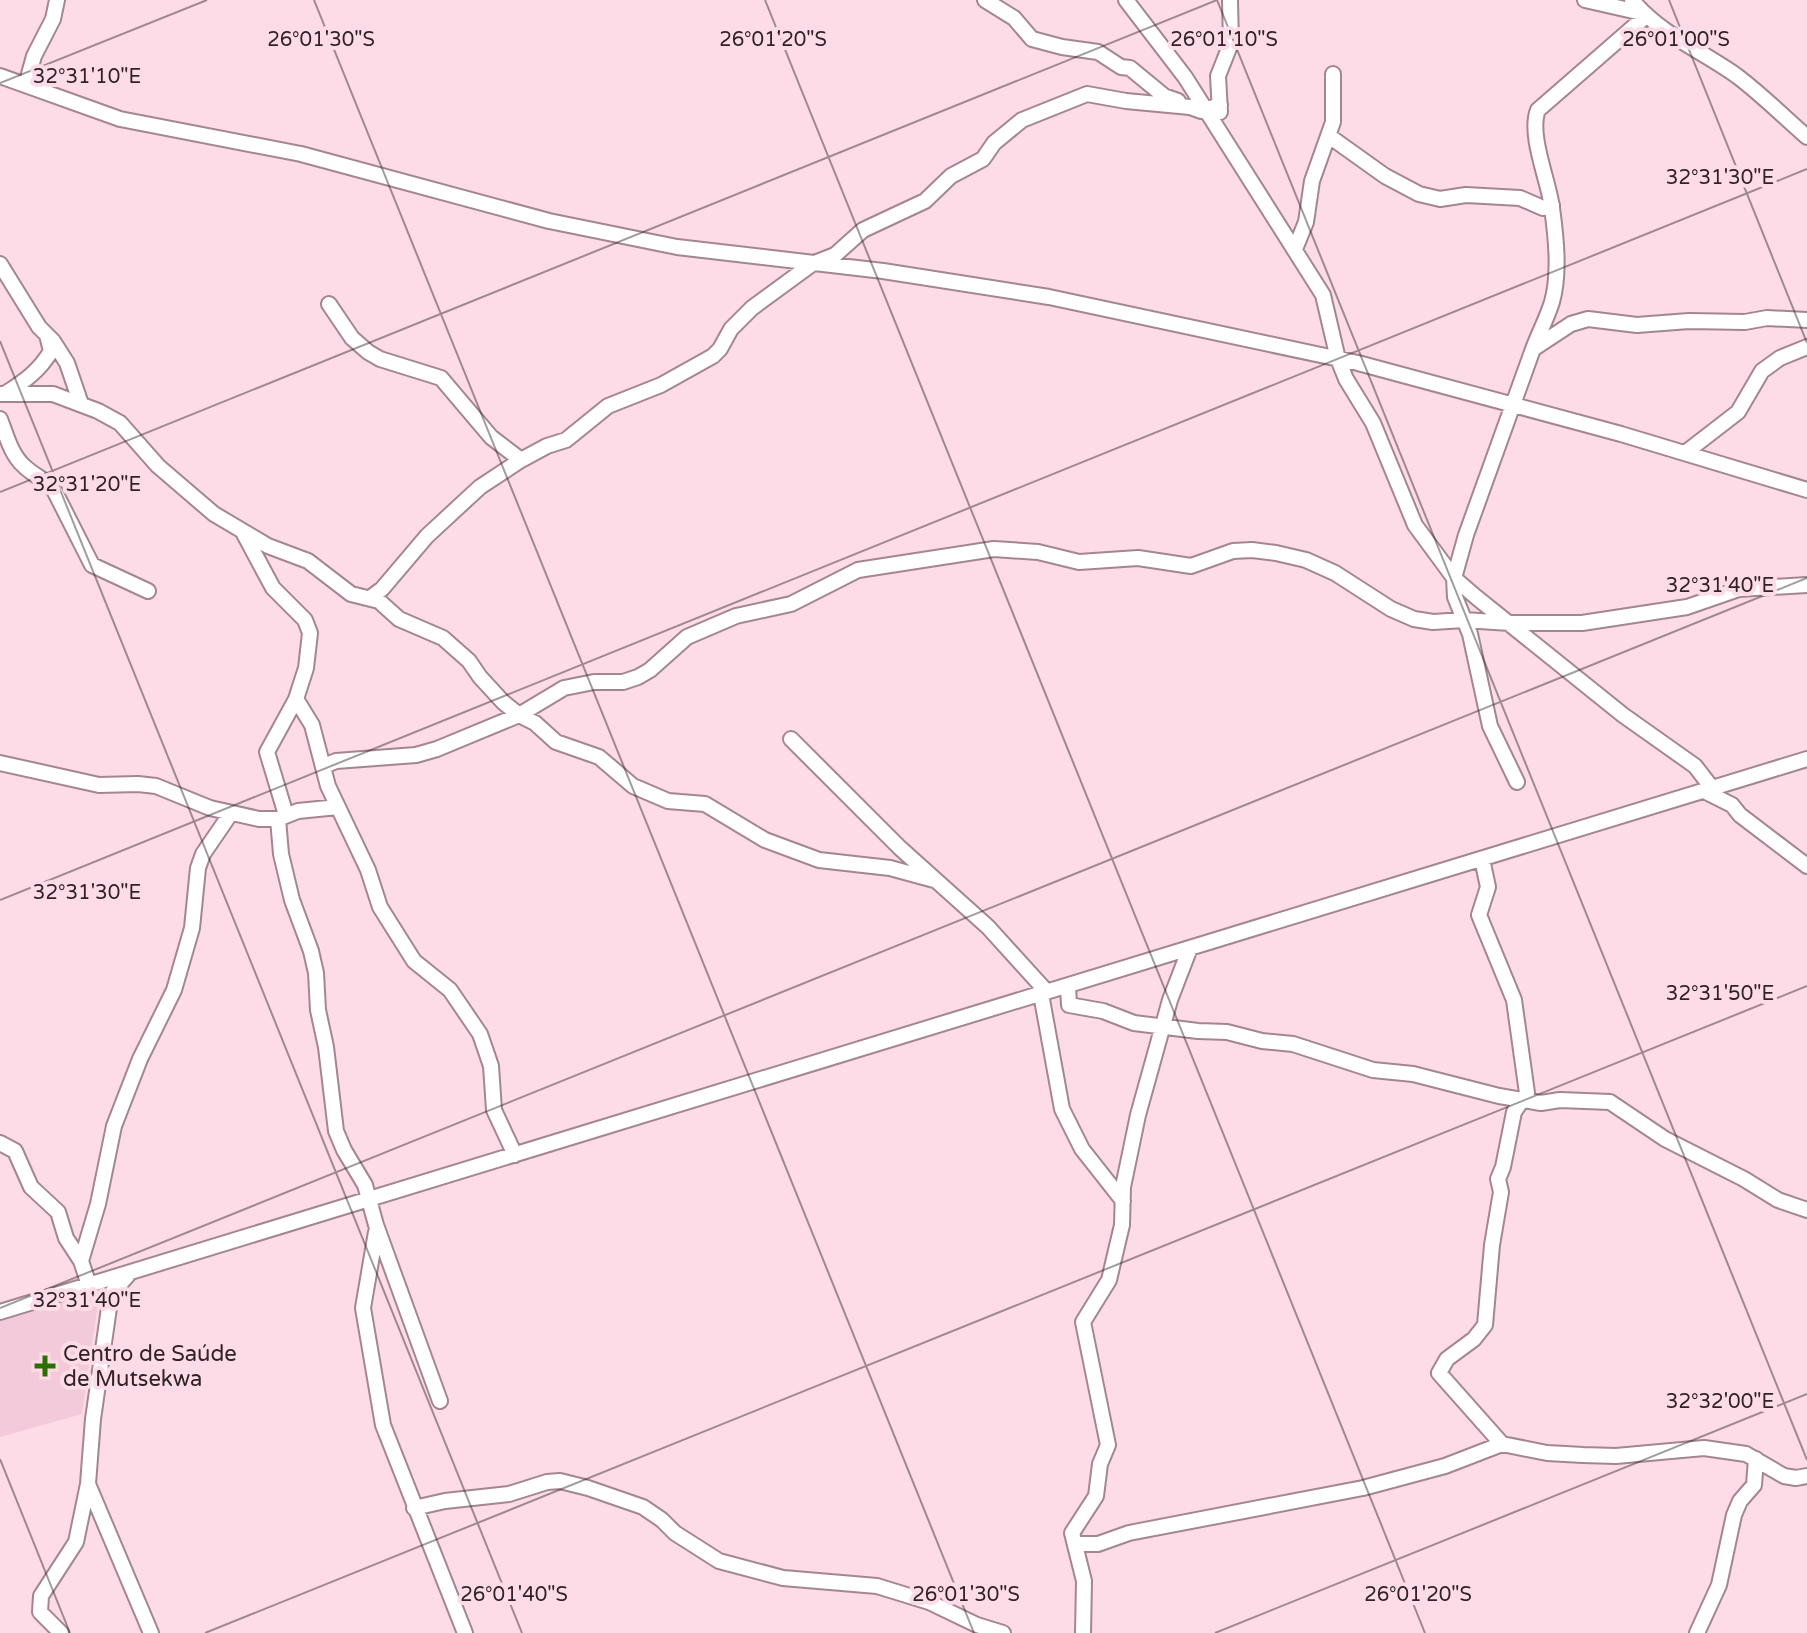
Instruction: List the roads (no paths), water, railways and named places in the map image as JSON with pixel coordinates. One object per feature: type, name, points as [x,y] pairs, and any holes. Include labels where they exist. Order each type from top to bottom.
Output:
[{"type":"street","points":[[26,85],[34,56],[53,19],[57,0]]},
{"type":"street","points":[[985,0],[1014,18],[1032,39],[1098,52],[1121,67],[1130,68],[1164,96],[1190,107]]},
{"type":"street","points":[[1126,0],[1185,77],[1214,108]]},
{"type":"street","points":[[1230,0],[1231,43],[1219,68],[1214,108],[1221,132],[1323,295],[1338,359],[1346,379],[1373,423],[1415,525],[1454,578],[1623,715],[1695,766],[1708,790],[1732,805],[1740,815],[1807,866]]},
{"type":"street","points":[[1585,0],[1644,14]]},
{"type":"street","points":[[1632,0],[1644,14],[1738,77],[1807,137]]},
{"type":"street","points":[[1517,782],[1490,726],[1464,620],[1455,597],[1454,578],[1511,407],[1552,302],[1555,278],[1552,205],[1535,117],[1538,110],[1644,14]]},
{"type":"street","points":[[1295,249],[1306,222],[1312,181],[1333,122],[1333,74]]},
{"type":"street","points":[[0,76],[120,119],[301,154],[586,229],[677,247],[1004,288],[1338,359],[1511,407],[1575,421],[1807,490]]},
{"type":"street","points":[[370,598],[382,589],[427,536],[480,487],[521,460],[566,440],[608,406],[661,385],[704,362],[720,349],[731,329],[752,308],[812,264],[835,255],[863,230],[925,201],[951,176],[983,159],[994,143],[1022,120],[1087,94],[1126,101],[1214,108]]},
{"type":"street","points":[[1329,136],[1385,176],[1419,194],[1440,199],[1466,195],[1520,198],[1543,208],[1552,205]]},
{"type":"street","points":[[0,264],[39,327],[67,363],[81,404]]},
{"type":"street","points":[[329,304],[352,338],[368,352],[380,359],[441,378],[491,437],[521,460]]},
{"type":"street","points":[[1533,349],[1571,324],[1588,319],[1637,325],[1689,321],[1745,322],[1767,318],[1807,320]]},
{"type":"street","points":[[2,394],[35,373],[45,362],[51,351],[47,335]]},
{"type":"street","points":[[1685,453],[1738,412],[1762,371],[1780,358],[1807,347]]},
{"type":"street","points":[[2,394],[53,394],[120,423],[148,456],[214,514],[283,553],[308,561],[351,594],[379,601],[399,619],[443,638],[519,715],[535,723],[556,742],[599,757],[633,786],[668,801],[705,804],[772,844],[819,860],[890,868],[934,880]]},
{"type":"street","points":[[0,419],[18,460],[46,480],[54,490],[92,565],[148,591]]},
{"type":"street","points":[[238,528],[245,535],[273,588],[308,625],[306,668],[296,699],[267,752],[282,817],[281,854],[292,900],[316,973],[318,1010],[326,1047],[336,1131],[367,1192],[440,1401]]},
{"type":"street","points":[[324,766],[336,761],[416,755],[519,715],[575,684],[623,682],[638,677],[687,637],[736,616],[791,604],[852,572],[994,549],[1038,552],[1079,562],[1138,558],[1191,566],[1233,551],[1252,550],[1306,560],[1335,573],[1391,609],[1414,619],[1433,622],[1582,623],[1687,607],[1739,589],[1807,585]]},
{"type":"street","points":[[296,699],[312,725],[324,774],[368,870],[380,907],[405,949],[424,972],[440,980],[450,990],[480,1034],[491,1066],[494,1110],[515,1155]]},
{"type":"street","points":[[791,739],[934,880],[988,927],[1044,993],[1062,1109],[1082,1149],[1123,1201]]},
{"type":"street","points":[[0,1312],[130,1273],[367,1192],[386,1194],[1807,759]]},
{"type":"street","points":[[0,763],[99,785],[156,786],[210,808],[259,819],[338,807]]},
{"type":"street","points":[[1732,805],[1746,778]]},
{"type":"street","points":[[81,1261],[98,1204],[114,1126],[140,1059],[174,990],[192,928],[198,868],[203,854],[231,813]]},
{"type":"street","points":[[1482,859],[1488,887],[1479,915],[1514,1000],[1527,1093],[1514,1112],[1498,1179],[1501,1192],[1492,1245],[1485,1325],[1474,1339],[1447,1359],[1439,1373],[1502,1444]]},
{"type":"street","points":[[1083,1633],[1084,1581],[1074,1529],[1096,1496],[1100,1464],[1108,1445],[1083,1322],[1109,1280],[1122,1225],[1123,1187],[1138,1115],[1176,981],[1190,948]]},
{"type":"street","points":[[1068,986],[1069,1005],[1103,1011],[1134,1023],[1227,1032],[1262,1041],[1293,1044],[1373,1070],[1413,1074],[1541,1103],[1560,1100],[1610,1102],[1665,1139],[1778,1200],[1807,1210]]},
{"type":"street","points":[[0,1143],[15,1151],[31,1187],[58,1212],[66,1238],[93,1284]]},
{"type":"street","points":[[376,1225],[363,1308],[383,1425],[465,1633]]},
{"type":"street","points":[[61,1633],[40,1612],[41,1596],[76,1542],[88,1484],[93,1419],[111,1294],[130,1273]]},
{"type":"street","points":[[93,1284],[105,1286],[111,1294]]},
{"type":"street","points":[[1075,1544],[1098,1544],[1129,1533],[1363,1488],[1445,1466],[1502,1444],[1547,1453],[1616,1456],[1704,1448],[1746,1454],[1784,1476],[1807,1476]]},
{"type":"street","points":[[1697,1633],[1719,1585],[1734,1515],[1740,1501],[1754,1485],[1756,1459]]},
{"type":"street","points":[[414,1508],[445,1501],[513,1494],[547,1482],[560,1481],[643,1507],[675,1533],[719,1561],[783,1578],[877,1586],[929,1602],[977,1625],[1003,1633]]},
{"type":"street","points":[[88,1484],[151,1633]]},
{"type":"place","name":"Centro de Saúde de Mutsekwa","points":[[45,1366]]}]
